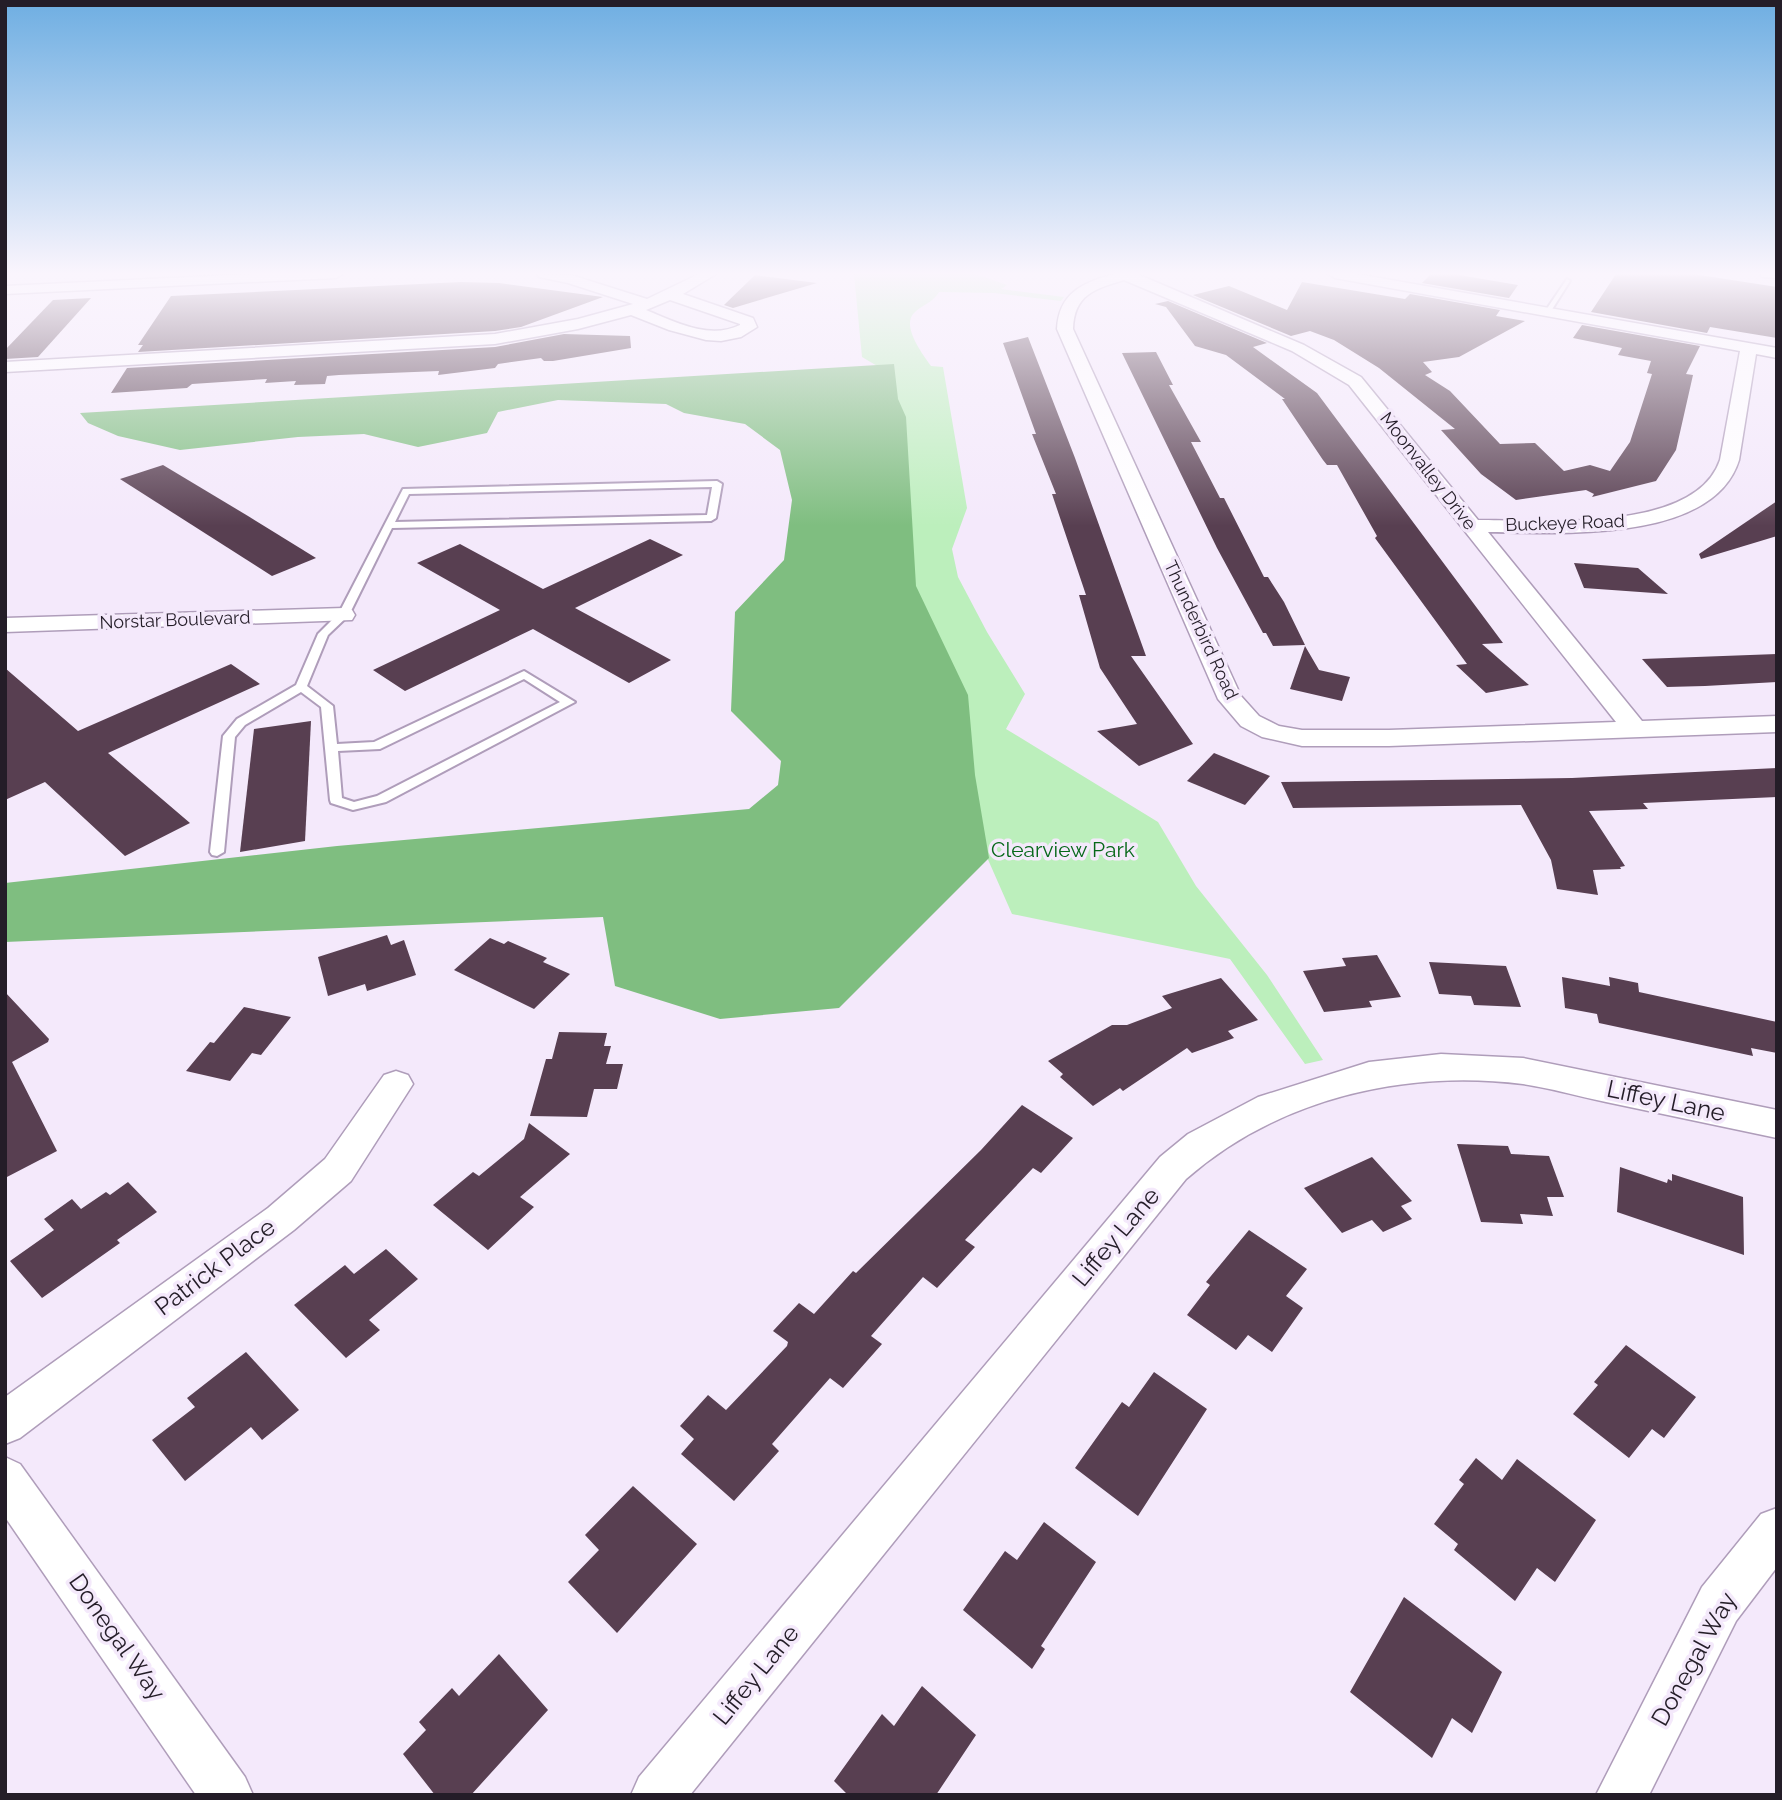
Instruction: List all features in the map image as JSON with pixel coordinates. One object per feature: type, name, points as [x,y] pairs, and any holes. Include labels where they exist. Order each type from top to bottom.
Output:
[{"type":"street","points":[[5,367],[162,358]]},
{"type":"street","name":"Thunderbird Road","points":[[1078,358],[1230,699],[1250,721],[1271,732],[1302,737],[1403,738],[1777,724]]},
{"type":"street","name":"Moonvalley Drive","points":[[1315,358],[1355,381],[1635,729]]},
{"type":"street","name":"Buckeye Road","points":[[1471,526],[1605,525],[1638,521],[1680,510],[1701,499],[1724,475],[1732,447],[1747,358]]},
{"type":"street","name":"Norstar Boulevard","points":[[5,625],[344,615]]},
{"type":"street","name":"Liffey Lane","points":[[657,1795],[1164,1179],[1201,1144],[1270,1107],[1368,1075],[1441,1067],[1523,1071],[1777,1124]]},
{"type":"street","name":"Patrick Place","points":[[5,1423],[281,1219],[338,1170],[396,1084]]},
{"type":"street","name":"Donegal Way","points":[[5,1479],[228,1795]]},
{"type":"street","name":"Donegal Way","points":[[1622,1795],[1719,1604],[1777,1530]]},
{"type":"lane","points":[[217,852],[229,736],[241,722],[301,687],[323,634],[344,615],[406,491],[717,484],[711,518],[390,525]]},
{"type":"lane","points":[[301,687],[327,706],[331,748],[336,800],[353,806],[381,799],[569,702],[524,674],[376,746],[331,748]]},
{"type":"green space","name":"Clearview Park","points":[[864,358],[925,358],[931,366],[943,367],[967,508],[952,549],[958,577],[987,632],[1025,694],[1006,729],[1158,822],[1196,886],[1267,975],[1323,1060],[1305,1064],[1230,959],[1012,914],[956,787],[904,598],[884,370]]},
{"type":"green space","points":[[894,364],[898,399],[906,417],[916,586],[968,695],[975,775],[989,858],[839,1008],[720,1019],[615,986],[603,917],[5,942],[5,883],[337,846],[749,809],[778,785],[781,761],[731,711],[735,612],[784,560],[792,500],[780,450],[745,424],[684,413],[666,404],[558,400],[498,412],[487,433],[418,447],[364,434],[298,437],[180,450],[118,436],[88,423],[80,413]]},
{"type":"building","points":[[302,358],[541,358],[498,364],[495,368],[438,375],[439,371],[339,375],[327,376],[325,384],[294,385],[296,381],[265,383],[267,379],[111,393],[127,368]]},
{"type":"building","points":[[541,358],[571,358],[553,361],[544,361]]},
{"type":"building","points":[[1008,358],[1036,358],[1146,656],[1131,656],[1193,744],[1139,766],[1097,731],[1137,724],[1100,668],[1079,595],[1086,595],[1052,494],[1056,494],[1032,434],[1036,434]]},
{"type":"building","points":[[1124,358],[1159,358],[1173,385],[1169,385],[1201,442],[1191,442],[1220,498],[1224,498],[1264,577],[1268,577],[1284,602],[1305,645],[1273,646],[1266,633],[1263,633],[1217,548]]},
{"type":"building","points":[[1230,358],[1268,358],[1317,393],[1503,643],[1482,644],[1529,685],[1486,693],[1456,665],[1467,664],[1375,538],[1377,536],[1337,465],[1327,465],[1323,460],[1282,399],[1285,399]]},
{"type":"building","points":[[1363,358],[1452,358],[1423,362],[1432,372],[1425,375],[1450,391],[1500,444],[1535,443],[1564,471],[1590,465],[1610,471],[1630,442],[1652,374],[1647,373],[1651,361],[1634,358],[1694,358],[1686,374],[1693,375],[1676,450],[1656,481],[1592,497],[1594,494],[1586,490],[1516,500],[1481,474],[1441,430],[1455,429]]},
{"type":"building","points":[[163,465],[316,558],[272,576],[120,479]]},
{"type":"building","points":[[1777,501],[1777,536],[1701,559],[1699,554]]},
{"type":"building","points":[[650,539],[683,555],[575,608],[671,660],[629,683],[533,629],[405,691],[373,670],[500,610],[417,563],[460,544],[543,589]]},
{"type":"building","points":[[1574,563],[1638,568],[1668,594],[1584,588]]},
{"type":"building","points":[[1305,646],[1319,670],[1350,677],[1342,701],[1290,689]]},
{"type":"building","points":[[1777,654],[1777,682],[1705,686],[1667,687],[1642,659]]},
{"type":"building","points":[[231,664],[260,684],[108,753],[190,823],[125,856],[45,782],[5,800],[5,668],[78,731]]},
{"type":"building","points":[[311,721],[305,841],[240,852],[254,729]]},
{"type":"building","points":[[1214,753],[1270,776],[1245,805],[1187,781]]},
{"type":"building","points":[[1777,768],[1777,797],[1643,803],[1648,809],[1589,811],[1625,866],[1620,867],[1621,869],[1593,870],[1598,895],[1557,889],[1551,860],[1521,805],[1293,808],[1281,782],[1572,778]]},
{"type":"building","points":[[387,935],[391,945],[404,940],[416,975],[367,991],[365,984],[328,996],[318,957]]},
{"type":"building","points":[[490,938],[504,944],[508,941],[547,958],[543,962],[570,974],[534,1009],[454,970]]},
{"type":"building","points":[[1377,955],[1401,997],[1369,1001],[1372,1007],[1324,1012],[1303,971],[1346,966],[1342,958]]},
{"type":"building","points":[[1429,962],[1506,966],[1521,1007],[1474,1005],[1471,996],[1439,994]]},
{"type":"building","points":[[1562,977],[1610,986],[1609,977],[1638,983],[1639,992],[1777,1022],[1777,1053],[1751,1048],[1753,1056],[1599,1023],[1597,1014],[1565,1008]]},
{"type":"building","points":[[1221,978],[1258,1020],[1228,1031],[1234,1038],[1192,1053],[1187,1048],[1123,1091],[1120,1088],[1093,1106],[1060,1077],[1063,1074],[1048,1061],[1112,1025],[1127,1025],[1172,1008],[1162,996]]},
{"type":"building","points":[[5,992],[49,1039],[12,1062],[57,1151],[5,1178]]},
{"type":"building","points":[[244,1007],[291,1017],[261,1055],[252,1053],[230,1081],[186,1071],[210,1042],[214,1043]]},
{"type":"building","points":[[559,1032],[607,1033],[604,1046],[611,1046],[606,1064],[623,1064],[617,1089],[594,1089],[587,1117],[530,1116],[546,1059],[552,1059]]},
{"type":"building","points":[[1022,1105],[1073,1138],[1041,1173],[1033,1168],[965,1240],[975,1247],[937,1288],[923,1277],[871,1336],[882,1344],[843,1388],[830,1378],[772,1444],[779,1451],[734,1501],[681,1454],[694,1439],[680,1426],[708,1395],[726,1410],[787,1346],[788,1342],[773,1331],[799,1303],[814,1314],[853,1271],[856,1273],[981,1150]]},
{"type":"building","points":[[529,1123],[570,1154],[520,1197],[534,1207],[488,1250],[433,1205],[473,1172],[479,1176],[524,1139]]},
{"type":"building","points":[[1457,1144],[1508,1146],[1511,1154],[1549,1156],[1564,1197],[1547,1197],[1553,1216],[1520,1214],[1523,1224],[1481,1222]]},
{"type":"building","points":[[1372,1157],[1412,1201],[1401,1206],[1412,1219],[1383,1232],[1372,1220],[1342,1233],[1304,1188]]},
{"type":"building","points":[[1620,1167],[1667,1183],[1668,1179],[1672,1181],[1672,1174],[1743,1197],[1744,1255],[1617,1212]]},
{"type":"building","points":[[128,1182],[157,1212],[117,1240],[120,1243],[42,1298],[10,1261],[54,1230],[44,1219],[72,1199],[81,1209],[106,1192],[110,1195]]},
{"type":"building","points":[[1249,1230],[1307,1269],[1286,1296],[1303,1308],[1272,1352],[1248,1335],[1236,1350],[1187,1315],[1210,1285],[1206,1282]]},
{"type":"building","points":[[386,1249],[418,1279],[369,1320],[380,1330],[346,1358],[294,1305],[345,1265],[354,1274]]},
{"type":"building","points":[[1626,1345],[1696,1397],[1664,1438],[1652,1429],[1629,1458],[1573,1414],[1598,1385],[1594,1382]]},
{"type":"building","points":[[246,1352],[299,1410],[262,1440],[251,1427],[185,1481],[152,1440],[195,1407],[187,1398]]},
{"type":"building","points":[[1154,1372],[1207,1409],[1138,1516],[1075,1468],[1122,1402],[1129,1407]]},
{"type":"building","points":[[1476,1458],[1502,1480],[1517,1459],[1596,1520],[1555,1582],[1537,1568],[1515,1601],[1454,1550],[1458,1544],[1434,1524],[1464,1484],[1459,1480]]},
{"type":"building","points":[[633,1486],[697,1544],[617,1633],[568,1582],[599,1550],[585,1535]]},
{"type":"building","points":[[1044,1522],[1096,1562],[1041,1646],[1045,1649],[1032,1669],[963,1610],[1005,1551],[1017,1560]]},
{"type":"building","points":[[1404,1597],[1502,1672],[1472,1733],[1452,1718],[1432,1758],[1350,1692]]},
{"type":"building","points":[[499,1654],[548,1710],[471,1795],[435,1795],[403,1754],[426,1730],[419,1722],[452,1688],[459,1696]]},
{"type":"building","points":[[922,1686],[976,1735],[936,1795],[848,1795],[834,1781],[882,1714],[894,1726]]}]
